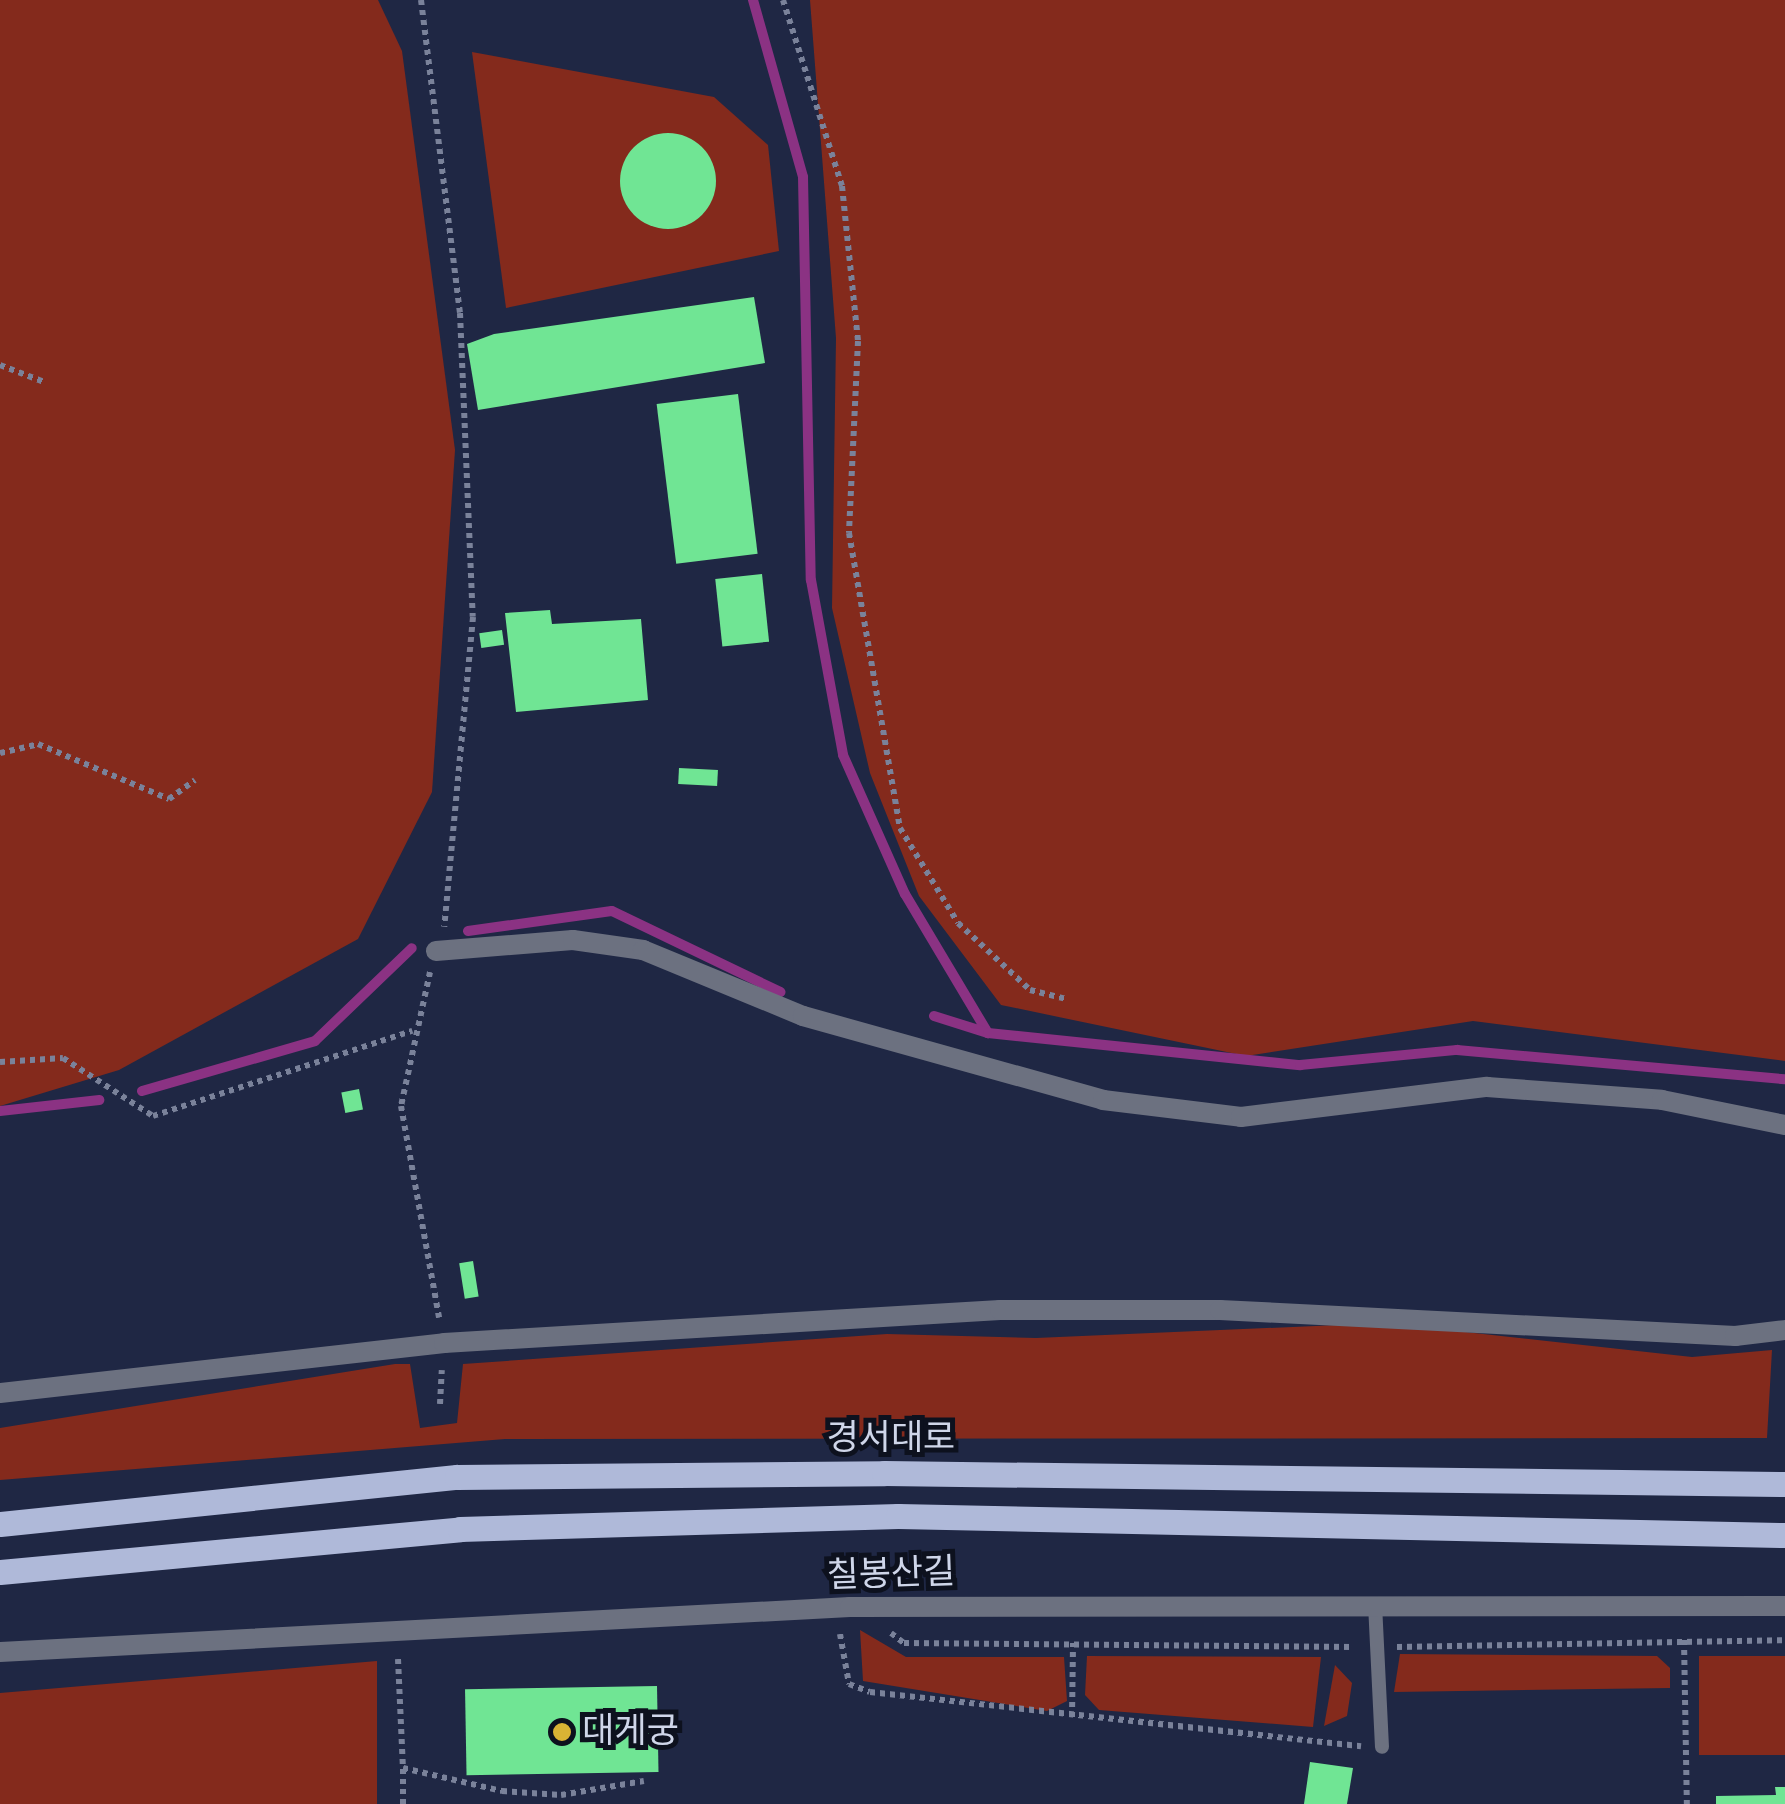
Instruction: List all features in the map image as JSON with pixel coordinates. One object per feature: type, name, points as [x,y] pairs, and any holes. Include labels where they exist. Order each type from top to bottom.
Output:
[{"type":"main road","name":"경서대로","points":[[0,1524],[457,1477],[884,1473],[1785,1484]]},
{"type":"main road","points":[[0,1572],[460,1529],[898,1516],[1785,1535]]},
{"type":"street","points":[[436,951],[572,940],[643,950],[803,1016],[1103,1100],[1241,1117],[1487,1087],[1662,1100],[1785,1125]]},
{"type":"street","points":[[0,1393],[444,1343],[1000,1310],[1220,1310],[1735,1336],[1785,1330]]},
{"type":"street","name":"칠봉산길","points":[[0,1652],[858,1607],[1785,1606]]},
{"type":"lane","points":[[1375,1604],[1382,1741]]},
{"type":"path","points":[[421,0],[460,313],[473,617]]},
{"type":"path","points":[[783,0],[842,186],[858,341],[849,533],[900,828],[958,923],[1030,990],[1066,998]]},
{"type":"path","points":[[0,365],[44,382]]},
{"type":"path","points":[[0,752],[38,744],[169,799],[195,780]]},
{"type":"path","points":[[0,1062],[63,1058],[152,1116],[412,1031]]},
{"type":"path","points":[[1072,1717],[1073,1604]]},
{"type":"path","points":[[1684,1606],[1688,1804]]},
{"type":"path","points":[[858,1607],[904,1643],[1378,1647],[1785,1640]]},
{"type":"path","points":[[835,1608],[849,1684],[1072,1717],[1356,1748],[1382,1741]]},
{"type":"path","points":[[398,1659],[403,1804]]},
{"type":"path","points":[[403,1768],[502,1791],[561,1795],[644,1782]]},
{"type":"shaded area","points":[[0,0],[378,0],[402,51],[455,450],[432,792],[358,939],[119,1070],[0,1106]]},
{"type":"shaded area","points":[[810,0],[1785,0],[1785,1061],[1473,1021],[1246,1056],[1001,1005],[919,896],[870,773],[832,608],[836,338]]},
{"type":"shaded area","points":[[472,52],[714,97],[768,145],[779,251],[506,308]]},
{"type":"shaded area","points":[[1384,1323],[1692,1357],[1772,1350],[1767,1438],[505,1439],[0,1480],[0,1428],[395,1364],[410,1364],[420,1428],[457,1423],[463,1364],[887,1334],[1036,1338]]},
{"type":"shaded area","points":[[860,1630],[906,1657],[1064,1657],[1067,1701],[1047,1711],[863,1681]]},
{"type":"shaded area","points":[[1400,1654],[1657,1656],[1670,1668],[1670,1688],[1394,1692]]},
{"type":"shaded area","points":[[1087,1656],[1321,1657],[1313,1727],[1099,1710],[1085,1695]]},
{"type":"shaded area","points":[[1699,1656],[1785,1656],[1785,1755],[1699,1755]]},
{"type":"shaded area","points":[[377,1661],[377,1804],[0,1804],[0,1693]]},
{"type":"shaded area","points":[[1335,1665],[1352,1683],[1347,1716],[1324,1726]]},
{"type":"building","points":[[668,133],[686,137],[702,147],[712,163],[716,181],[712,199],[702,215],[686,225],[668,229],[650,225],[634,215],[624,199],[620,181],[624,163],[634,147],[650,137]]},
{"type":"building","points":[[754,297],[765,363],[478,410],[467,344],[494,334]]},
{"type":"building","points":[[738,394],[758,554],[676,564],[657,404]]},
{"type":"building","points":[[762,574],[769,642],[722,647],[715,579]]},
{"type":"building","points":[[550,610],[552,624],[641,619],[648,700],[516,712],[505,613]]},
{"type":"building","points":[[502,630],[504,645],[481,648],[479,633]]},
{"type":"building","points":[[679,768],[718,770],[717,786],[678,784]]},
{"type":"building","points":[[359,1089],[363,1110],[345,1113],[341,1092]]},
{"type":"building","points":[[473,1261],[479,1297],[465,1299],[459,1263]]},
{"type":"building","name":"대게궁","points":[[657,1686],[659,1772],[467,1775],[465,1689]]},
{"type":"building","points":[[1310,1762],[1353,1768],[1347,1804],[1304,1804]]},
{"type":"building","points":[[1775,1787],[1785,1787],[1785,1804],[1716,1804],[1716,1796],[1776,1795]]},
{"type":"waterway","points":[[753,0],[803,177],[811,580],[843,755],[905,894],[988,1033]]},
{"type":"waterway","points":[[468,931],[612,911],[780,992]]},
{"type":"waterway","points":[[142,1091],[315,1041],[412,948]]},
{"type":"waterway","points":[[934,1016],[988,1033],[1300,1065],[1457,1050],[1785,1079]]},
{"type":"waterway","points":[[0,1111],[99,1100]]},
{"type":"place","name":"대게궁","points":[[562,1732]]}]
